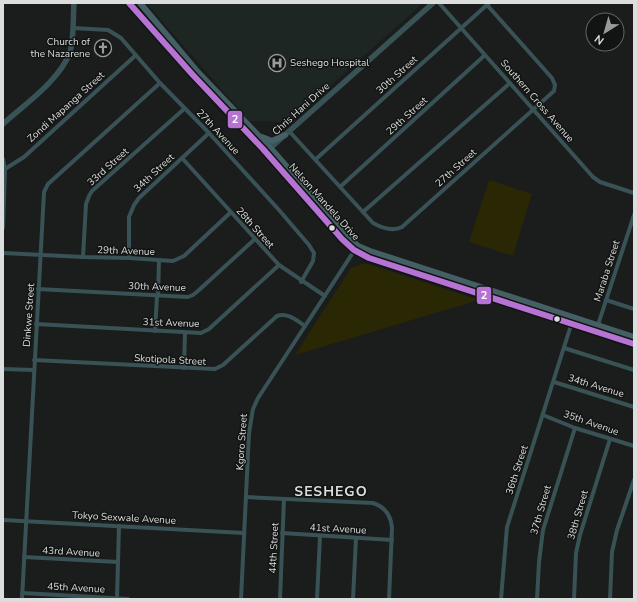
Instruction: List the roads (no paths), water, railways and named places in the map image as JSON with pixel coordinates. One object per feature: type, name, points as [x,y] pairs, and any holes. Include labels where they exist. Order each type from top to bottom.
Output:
[{"type":"main road","name":"Nelson Mandela Drive","points":[[130,3],[192,74],[268,150]]},
{"type":"main road","name":"Nelson Mandela Drive","points":[[140,3],[196,70],[258,136],[340,236],[369,258],[597,328],[634,337]]},
{"type":"main road","points":[[258,136],[272,141],[287,133]]},
{"type":"main road","name":"Nelson Mandela Drive","points":[[597,328],[634,344]]},
{"type":"street","points":[[3,124],[53,79],[63,67],[71,51],[74,3]]},
{"type":"street","name":"Chris Hani Drive","points":[[268,150],[432,3]]},
{"type":"street","name":"Southern Cross Avenue","points":[[439,3],[596,179],[634,193]]},
{"type":"street","name":"27th Street","points":[[287,133],[316,159],[373,223],[393,230],[402,227],[533,109],[553,93],[554,81],[488,4]]},
{"type":"street","name":"30th Street","points":[[316,159],[488,4]]},
{"type":"street","name":"27th Avenue","points":[[73,28],[108,30],[121,38],[160,83],[209,134],[312,248],[314,253],[313,261],[301,282]]},
{"type":"street","name":"Zondi Mapanga Street","points":[[5,169],[24,157],[136,55]]},
{"type":"street","name":"29th Street","points":[[340,187],[485,55]]},
{"type":"street","name":"Dinkwe Street","points":[[22,599],[41,255],[42,199],[48,184],[160,83]]},
{"type":"street","points":[[363,212],[510,83]]},
{"type":"street","name":"33rd Street","points":[[83,257],[86,204],[92,191],[184,108]]},
{"type":"street","name":"34th Street","points":[[129,258],[129,218],[134,205],[139,198],[209,134]]},
{"type":"street","name":"28th Street","points":[[182,158],[279,266],[301,282],[325,296]]},
{"type":"street","points":[[3,159],[5,169],[3,228]]},
{"type":"street","name":"29th Avenue","points":[[3,253],[172,261],[180,258],[230,212]]},
{"type":"street","name":"Maraba Street","points":[[597,328],[634,214]]},
{"type":"street","name":"30th Avenue","points":[[38,289],[157,296],[183,297],[193,295],[254,239]]},
{"type":"street","name":"Kgoro Street","points":[[241,599],[250,433],[253,409],[262,392],[356,248]]},
{"type":"street","points":[[155,331],[159,260]]},
{"type":"street","name":"31st Avenue","points":[[36,324],[197,334],[206,332],[279,266]]},
{"type":"street","points":[[606,300],[634,309]]},
{"type":"street","name":"Skotipola Street","points":[[34,360],[210,370],[218,368],[280,315],[288,316],[305,326]]},
{"type":"street","name":"36th Street","points":[[501,599],[507,526],[554,382],[572,320]]},
{"type":"street","points":[[184,368],[185,333]]},
{"type":"street","points":[[564,348],[634,370]]},
{"type":"street","points":[[3,369],[34,370]]},
{"type":"street","name":"34th Avenue","points":[[554,382],[634,407]]},
{"type":"street","name":"35th Avenue","points":[[543,415],[575,428],[634,446]]},
{"type":"street","name":"37th Street","points":[[537,599],[541,537],[548,510],[575,428]]},
{"type":"street","name":"38th Street","points":[[574,599],[576,553],[580,535],[610,439]]},
{"type":"street","points":[[610,599],[612,552],[617,530],[634,480]]},
{"type":"street","points":[[246,497],[373,503],[386,510],[391,521],[392,540],[389,599]]},
{"type":"street","name":"44th Street","points":[[280,599],[284,499]]},
{"type":"street","name":"Tokyo Sexwale Avenue","points":[[3,520],[244,533]]},
{"type":"street","points":[[117,598],[119,526]]},
{"type":"street","name":"41st Avenue","points":[[282,533],[392,540]]},
{"type":"street","points":[[317,599],[320,536]]},
{"type":"street","points":[[353,599],[356,538]]},
{"type":"street","name":"43rd Avenue","points":[[24,557],[118,562]]},
{"type":"street","name":"45th Avenue","points":[[22,593],[128,599]]},
{"type":"place","name":"Church of the Nazarene","points":[[103,48]]},
{"type":"place","name":"Seshego Hospital","points":[[277,63]]},
{"type":"district","name":"SESHEGO","points":[[331,491]]}]
